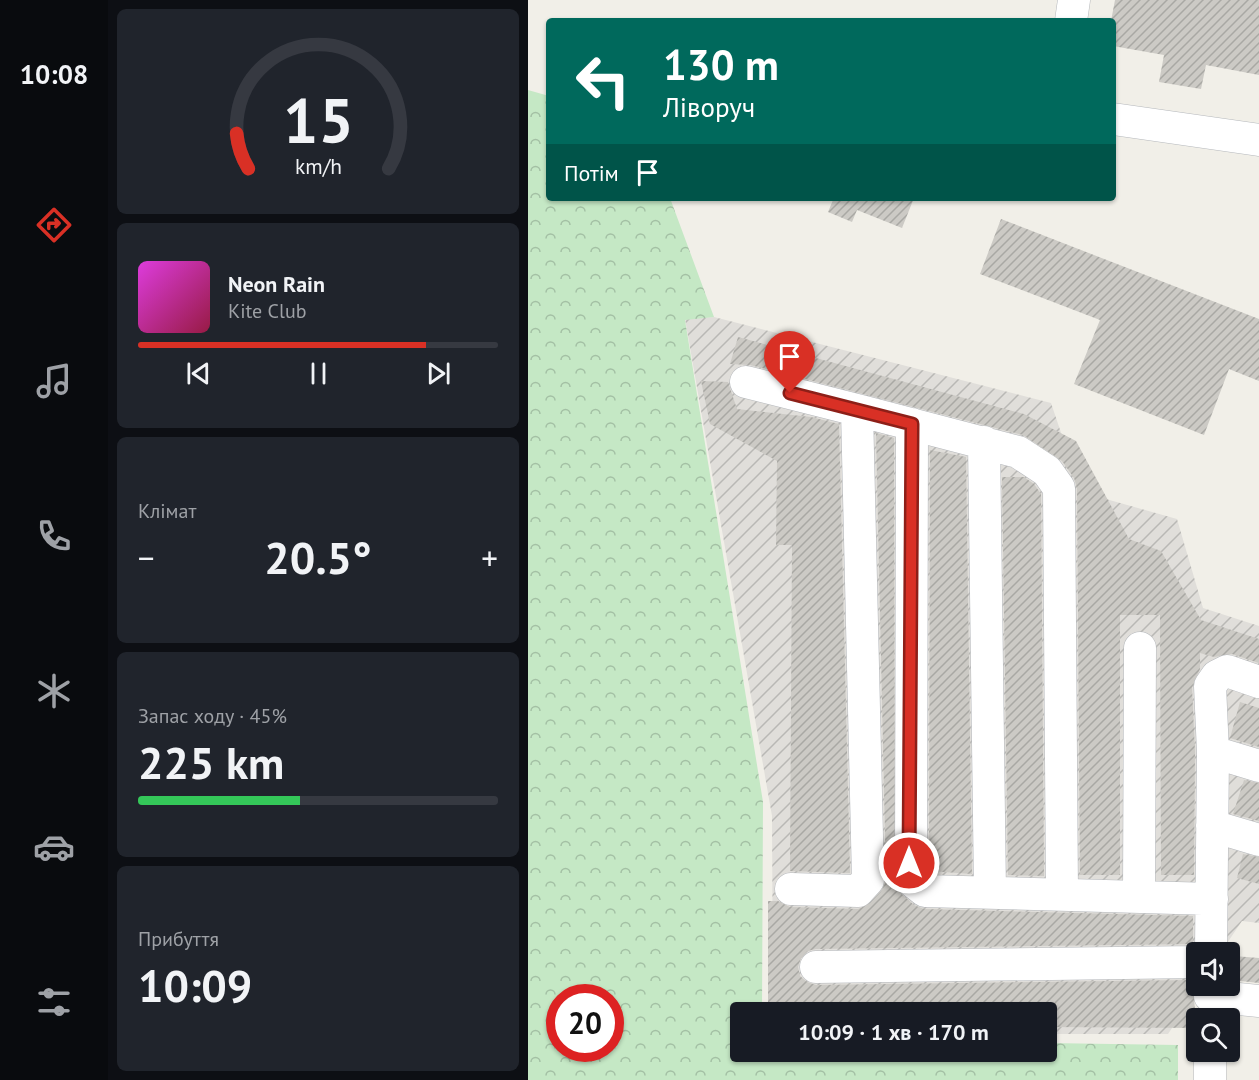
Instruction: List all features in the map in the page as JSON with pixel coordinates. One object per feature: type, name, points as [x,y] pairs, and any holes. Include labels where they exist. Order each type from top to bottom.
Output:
[{"type":"street","points":[[1071,18],[1074,0]]},
{"type":"street","points":[[1116,119],[1259,140]]},
{"type":"street","points":[[746,382],[1018,452],[1047,471],[1059,488],[1062,894]]},
{"type":"street","points":[[791,889],[858,891],[868,880],[857,410]]},
{"type":"street","points":[[912,424],[911,880],[926,891],[1212,899]]},
{"type":"street","points":[[984,442],[990,892]]},
{"type":"street","points":[[1139,897],[1140,648]]},
{"type":"street","points":[[1211,942],[1213,752],[1210,686],[1217,676],[1227,671],[1259,682]]},
{"type":"street","points":[[1213,752],[1259,766]]},
{"type":"street","points":[[1212,826],[1259,840]]},
{"type":"street","points":[[816,967],[1186,962]]},
{"type":"street","points":[[1210,1000],[1259,1001]]},
{"type":"street","points":[[1210,1062],[1210,1080]]},
{"type":"shaded area","points":[[714,317],[1051,403],[1081,492],[1177,519],[1203,608],[1259,626],[1259,923],[1242,921],[1228,942],[1186,942],[1186,996],[1193,996],[1168,1034],[1057,1034],[1057,1002],[773,1002],[772,816],[685,319]]},
{"type":"green space","points":[[528,90],[546,95],[546,201],[671,201],[714,317],[685,320],[763,802],[762,1002],[730,1002],[730,1062],[1057,1062],[1057,1043],[1178,1045],[1178,1080],[528,1080]]},
{"type":"building","points":[[1115,0],[1259,0],[1259,75],[1206,65],[1201,89],[1159,82],[1164,55],[1116,47],[1116,18],[1112,18]]},
{"type":"building","points":[[833,201],[913,201],[902,228],[857,210],[852,222],[828,212]]},
{"type":"building","points":[[1001,219],[1259,319],[1259,381],[1229,369],[1204,435],[1074,384],[1100,320],[980,274]]},
{"type":"building","points":[[738,337],[1024,414],[1076,441],[1129,539],[1161,551],[1201,620],[1259,639],[1259,663],[1232,654],[1214,657],[1200,653],[1200,669],[1192,687],[1195,752],[1194,875],[1161,875],[1160,615],[1120,615],[1120,875],[1080,875],[1077,488],[1074,478],[1062,461],[1023,435],[750,365],[730,364]]},
{"type":"building","points":[[701,381],[728,382],[737,409],[811,417],[839,424],[850,873],[790,871],[792,545],[776,545],[777,461],[710,424]]},
{"type":"building","points":[[876,433],[894,438],[895,888],[914,905],[924,909],[1193,916],[1193,942],[1186,942],[1186,944],[816,949],[807,951],[801,958],[798,967],[800,976],[816,985],[1186,980],[1186,996],[1194,996],[1195,1008],[1186,1008],[1186,1028],[1057,1027],[1057,1002],[768,1002],[768,901],[778,901],[790,907],[858,909],[871,903],[881,892],[886,880]]},
{"type":"building","points":[[930,450],[966,457],[972,874],[929,871]]},
{"type":"building","points":[[1002,477],[1024,477],[1034,484],[1041,494],[1044,876],[1008,875]]},
{"type":"building","points":[[1240,702],[1259,708],[1259,747],[1230,738]]},
{"type":"building","points":[[1244,780],[1259,783],[1259,821],[1233,814]]},
{"type":"building","points":[[1243,854],[1259,857],[1259,884],[1237,878]]},
{"type":"building","points":[[1240,956],[1259,958],[1259,983],[1240,981]]},
{"type":"route","points":[[790,393],[912,424],[909,863]]}]
